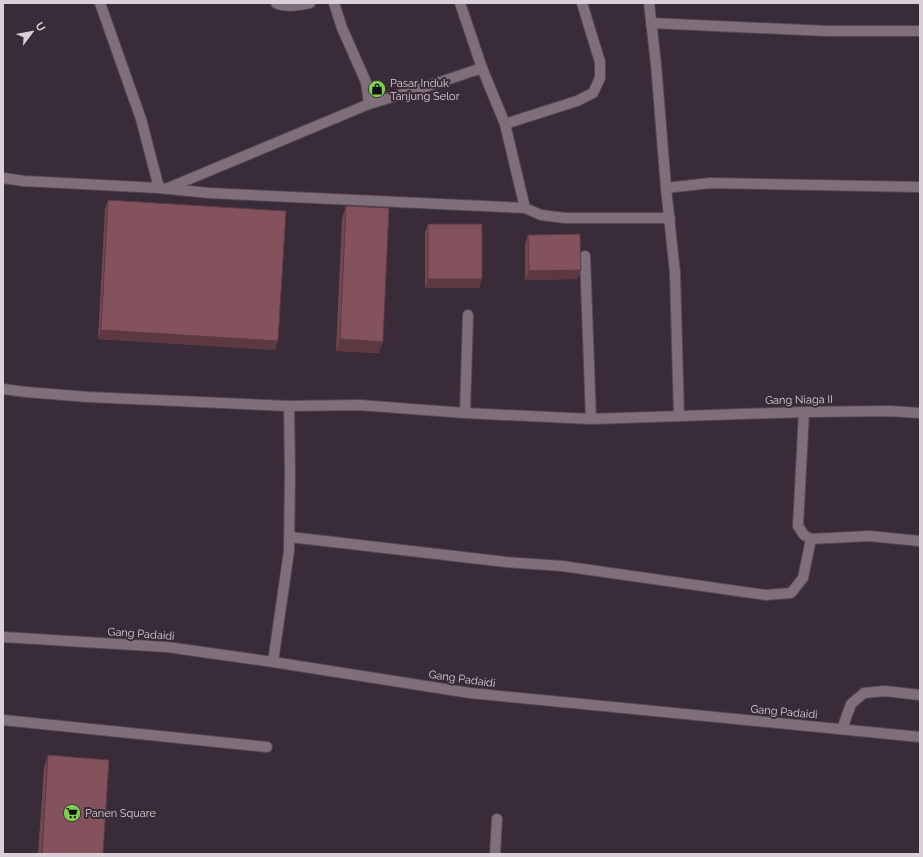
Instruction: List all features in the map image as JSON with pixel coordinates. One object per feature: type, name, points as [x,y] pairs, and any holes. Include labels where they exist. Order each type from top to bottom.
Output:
[{"type":"street","points":[[100,3],[141,119],[163,188]]},
{"type":"street","points":[[276,3],[281,6],[298,6],[310,3]]},
{"type":"street","points":[[334,3],[342,28],[366,82],[369,104]]},
{"type":"street","points":[[460,3],[482,68],[505,124],[525,208]]},
{"type":"street","points":[[505,124],[577,101],[593,94],[600,78],[600,62],[582,3]]},
{"type":"street","points":[[649,3],[675,273],[679,416]]},
{"type":"street","points":[[651,23],[827,31],[920,31]]},
{"type":"street","points":[[163,188],[369,104],[482,68]]},
{"type":"street","points":[[3,178],[24,181],[163,188],[209,193],[525,208],[541,215],[565,218],[670,218]]},
{"type":"street","points":[[666,188],[710,183],[920,187]]},
{"type":"street","points":[[585,256],[591,418]]},
{"type":"street","points":[[465,413],[468,315]]},
{"type":"street","name":"Gang Niaga II","points":[[3,389],[88,397],[289,406],[359,405],[465,413],[591,418],[804,412],[920,412]]},
{"type":"street","points":[[273,662],[290,538],[289,406]]},
{"type":"street","points":[[804,412],[798,526],[804,535],[811,539],[869,536],[920,541]]},
{"type":"street","points":[[290,538],[498,561],[562,566],[766,595],[791,593],[803,578],[811,539]]},
{"type":"street","name":"Gang Padaidi","points":[[3,637],[167,647],[470,693],[920,736]]},
{"type":"street","points":[[842,729],[851,704],[864,693],[886,691],[920,695]]},
{"type":"street","points":[[3,720],[267,747]]},
{"type":"street","points":[[495,854],[497,819]]},
{"type":"building","points":[[108,200],[286,211],[278,341],[101,330]]},
{"type":"building","points":[[346,206],[389,208],[383,342],[340,339]]},
{"type":"building","points":[[428,224],[482,224],[482,279],[428,279]]},
{"type":"building","points":[[580,234],[581,270],[529,271],[528,235]]},
{"type":"building","name":"Panen Square","points":[[48,755],[109,760],[103,854],[42,854]]},
{"type":"place","name":"Pasar Induk Tanjung Selor","points":[[377,89]]},
{"type":"place","name":"Panen Square","points":[[72,813]]}]
